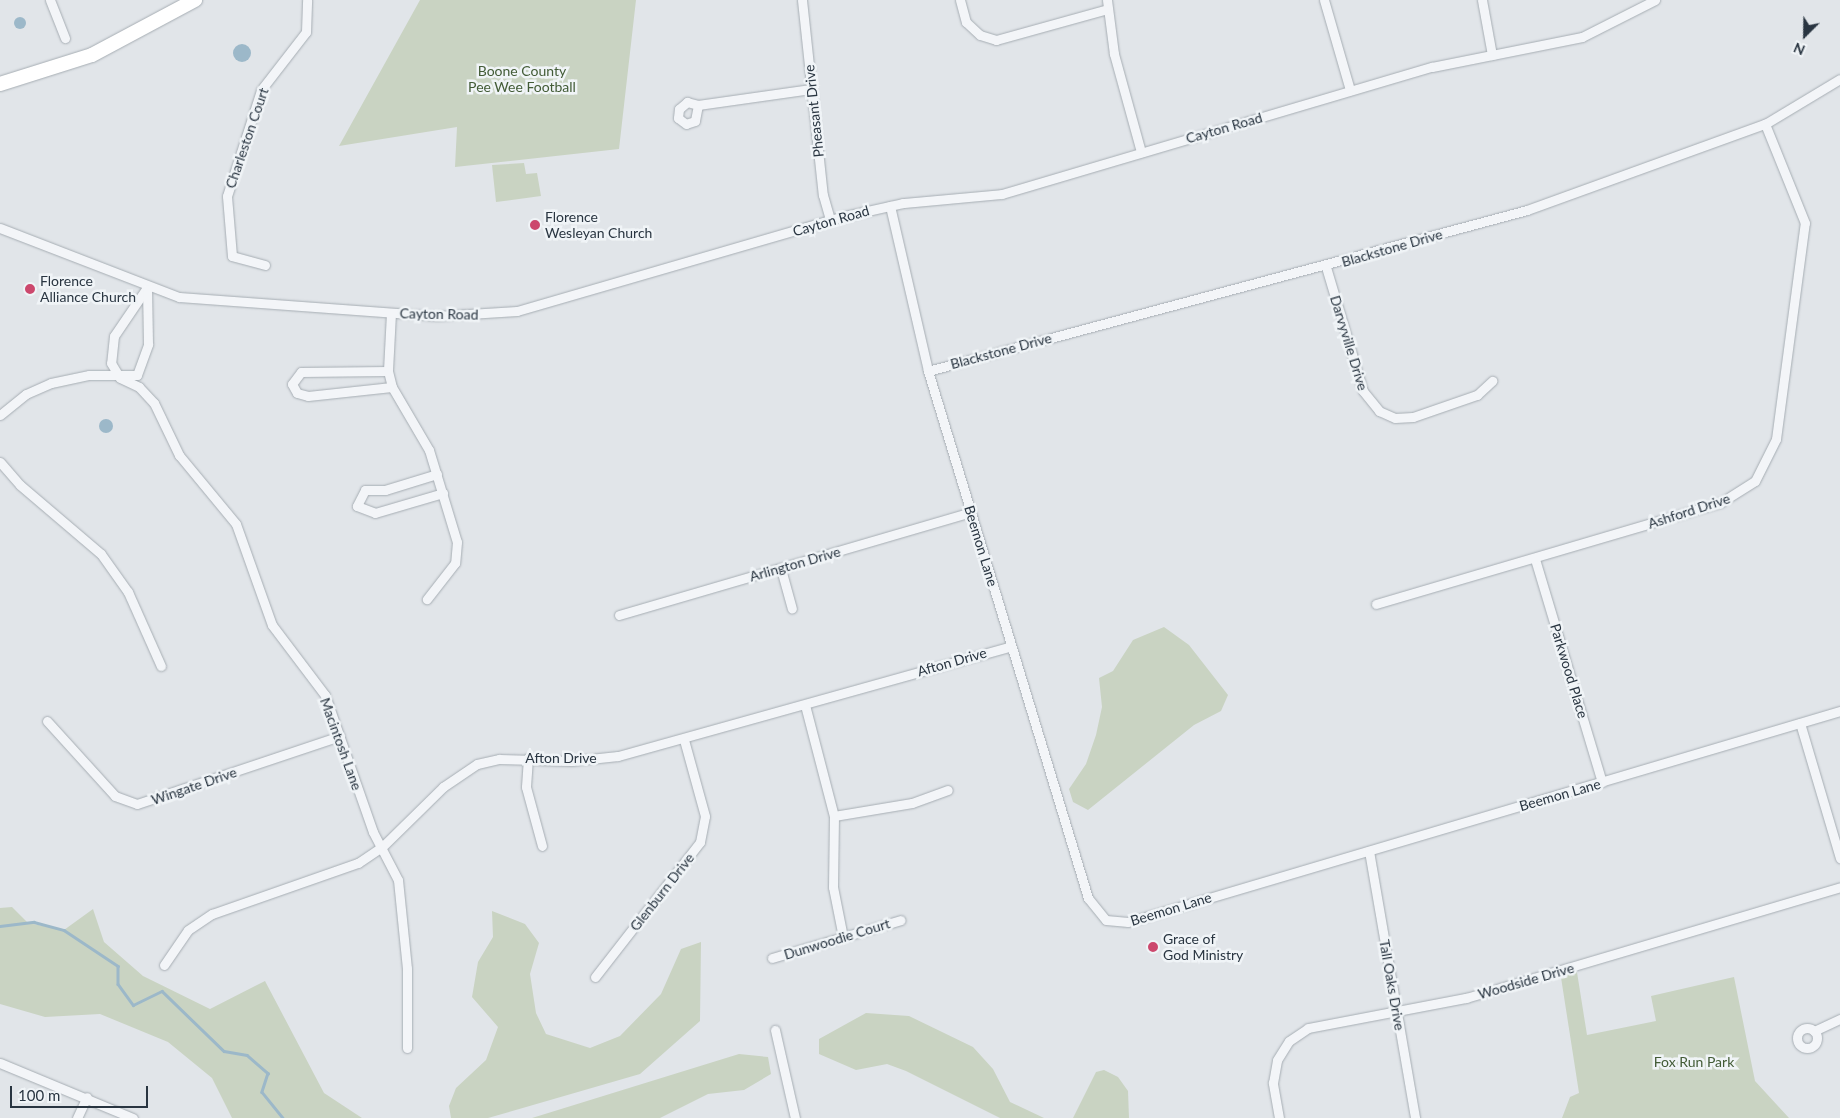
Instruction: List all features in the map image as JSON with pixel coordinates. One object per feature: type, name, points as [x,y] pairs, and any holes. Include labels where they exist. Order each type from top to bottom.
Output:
[{"type":"main road","points":[[0,84],[92,55],[195,0]]},
{"type":"street","points":[[50,0],[65,38]]},
{"type":"street","name":"Charleston Court","points":[[265,265],[232,256],[227,196],[262,90],[306,32],[307,0]]},
{"type":"street","name":"Pheasant Drive","points":[[802,0],[823,195],[830,220]]},
{"type":"street","points":[[960,0],[970,25],[996,40],[1107,5],[1114,54],[1140,152]]},
{"type":"street","points":[[1324,0],[1350,90]]},
{"type":"street","points":[[1482,0],[1492,55]]},
{"type":"street","name":"Cayton Road","points":[[0,228],[148,286],[194,299],[465,316],[546,306],[830,220],[890,206],[1002,194],[1350,90],[1492,55],[1582,37],[1656,0]]},
{"type":"street","name":"Blackstone Drive","points":[[928,371],[1326,267],[1574,194],[1765,124],[1840,80]]},
{"type":"street","points":[[698,105],[811,89]]},
{"type":"street","name":"Ashford Drive","points":[[1376,604],[1535,559],[1729,500],[1751,485],[1768,463],[1776,439],[1805,223],[1765,124]]},
{"type":"street","name":"Beemon Lane","points":[[890,206],[928,371],[1011,646],[1088,898],[1106,920],[1128,922],[1840,712]]},
{"type":"street","name":"Darvyville Drive","points":[[1326,267],[1363,391],[1379,411],[1395,418],[1412,417],[1477,395],[1492,381]]},
{"type":"street","points":[[120,378],[111,363],[114,336],[148,286]]},
{"type":"street","points":[[0,415],[26,394],[52,383],[88,375],[120,378],[137,375],[146,357],[148,286]]},
{"type":"street","points":[[391,312],[388,371],[392,387],[422,437],[437,474],[458,552],[450,573],[427,599]]},
{"type":"street","points":[[388,371],[301,372],[292,384],[297,393],[308,396],[392,387]]},
{"type":"street","name":"Macintosh Lane","points":[[120,378],[139,387],[154,403],[179,455],[236,524],[272,625],[325,695],[382,847],[398,880],[407,1048]]},
{"type":"street","points":[[0,462],[20,485],[101,554],[128,592],[161,666]]},
{"type":"street","points":[[437,474],[385,490],[365,490],[357,506],[375,512],[443,493]]},
{"type":"street","name":"Arlington Drive","points":[[618,615],[972,512]]},
{"type":"street","name":"Parkwood Place","points":[[1535,559],[1602,782]]},
{"type":"street","points":[[781,569],[792,609]]},
{"type":"street","name":"Afton Drive","points":[[164,965],[178,942],[200,920],[338,873],[382,847],[443,787],[477,764],[528,758],[597,760],[684,740],[1011,646]]},
{"type":"street","points":[[805,705],[834,816],[833,887],[843,937]]},
{"type":"street","name":"Wingate Drive","points":[[47,721],[115,796],[136,804],[340,736]]},
{"type":"street","points":[[1800,723],[1840,858]]},
{"type":"street","name":"Glenburn Drive","points":[[595,977],[700,842],[705,816],[684,740]]},
{"type":"street","points":[[528,758],[526,787],[542,846]]},
{"type":"street","points":[[834,816],[912,803],[948,790]]},
{"type":"street","name":"Tall Oaks Drive","points":[[1369,851],[1415,1118]]},
{"type":"street","name":"Woodside Drive","points":[[1279,1118],[1274,1071],[1289,1041],[1318,1024],[1466,998],[1840,887]]},
{"type":"street","name":"Dunwoodie Court","points":[[772,958],[901,920]]},
{"type":"street","points":[[1814,1031],[1840,1019]]},
{"type":"street","points":[[774,1030],[795,1118]]},
{"type":"street","points":[[0,1063],[87,1097],[133,1118]]},
{"type":"street","points":[[78,1118],[87,1097]]},
{"type":"green space","name":"Boone County Pee Wee Football","points":[[420,0],[636,0],[619,149],[455,167],[457,127],[339,146]]},
{"type":"green space","points":[[524,163],[526,174],[537,173],[541,196],[496,202],[492,165]]},
{"type":"green space","points":[[1164,627],[1189,645],[1228,695],[1221,711],[1194,725],[1088,810],[1073,802],[1069,789],[1086,764],[1096,735],[1102,707],[1099,678],[1113,671],[1133,640]]},
{"type":"green space","points":[[12,907],[28,923],[64,930],[93,909],[104,942],[143,976],[210,1009],[265,981],[324,1093],[362,1118],[232,1118],[212,1078],[168,1042],[100,1014],[45,1017],[0,1004],[0,908]]},
{"type":"green space","points":[[492,911],[525,924],[539,943],[530,974],[536,1013],[546,1034],[590,1048],[620,1036],[661,994],[681,949],[701,942],[700,1021],[640,1074],[488,1118],[451,1118],[449,1106],[456,1088],[486,1060],[498,1027],[472,997],[478,962],[493,937]]},
{"type":"green space","name":"Fox Run Park","points":[[1576,966],[1587,1035],[1656,1021],[1651,996],[1734,977],[1755,1081],[1789,1118],[1562,1118],[1570,1097],[1579,1093],[1560,971]]},
{"type":"green space","points":[[866,1013],[909,1016],[973,1047],[993,1069],[1010,1102],[1044,1118],[1000,1118],[906,1071],[887,1064],[856,1070],[819,1054],[819,1039]]},
{"type":"green space","points":[[739,1054],[768,1057],[771,1074],[744,1090],[708,1094],[660,1118],[532,1118]]},
{"type":"green space","points":[[1104,1070],[1118,1077],[1128,1091],[1129,1118],[1073,1118],[1096,1072]]},
{"type":"water","points":[[18,17],[22,17],[26,23],[22,29],[18,29],[14,25],[14,21]]},
{"type":"water","points":[[242,44],[248,47],[251,53],[248,59],[242,62],[236,59],[233,53],[236,47]]},
{"type":"water","points":[[106,419],[111,421],[113,426],[111,431],[106,433],[101,431],[99,426],[101,421]]},
{"type":"waterway","points":[[0,926],[34,922],[64,930],[118,966],[118,984],[133,1005],[162,991],[224,1051],[247,1055],[268,1073],[262,1092],[283,1118]]},
{"type":"place","name":"Florence Wesleyan Church","points":[[535,225]]},
{"type":"place","name":"Florence Alliance Church","points":[[30,289]]},
{"type":"place","name":"Grace of God Ministry","points":[[1153,947]]}]
